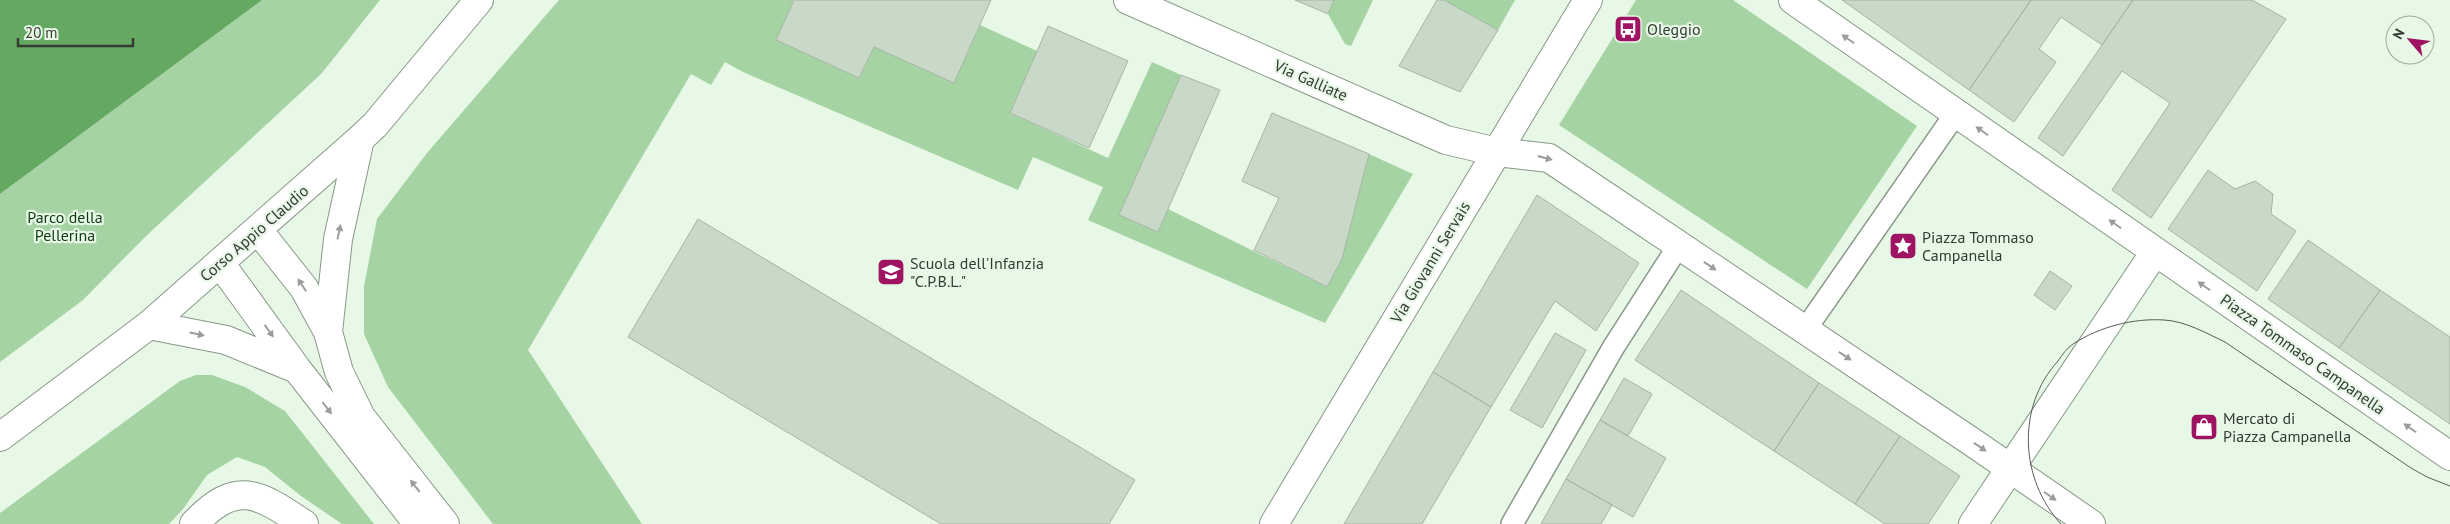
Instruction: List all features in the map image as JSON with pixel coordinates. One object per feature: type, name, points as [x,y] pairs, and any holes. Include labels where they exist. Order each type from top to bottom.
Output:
[{"type":"street","name":"Corso Appio Claudio","points":[[0,437],[149,325],[360,139],[375,125],[479,0]]},
{"type":"street","name":"Via Galliate","points":[[1128,0],[1446,140],[1497,152]]},
{"type":"street","name":"Via Giovanni Servais","points":[[1274,524],[1588,0]]},
{"type":"street","name":"Piazza Tommaso Campanella","points":[[1793,0],[2450,456]]},
{"type":"street","points":[[328,332],[338,239],[360,139]]},
{"type":"street","points":[[1497,152],[1548,158],[1806,330],[2091,524]]},
{"type":"street","points":[[258,230],[304,288],[328,332],[339,372],[361,417],[445,524]]},
{"type":"street","points":[[1973,524],[2155,252]]},
{"type":"street","points":[[220,263],[297,369],[418,524]]},
{"type":"street","points":[[149,325],[226,340],[297,369]]},
{"type":"street","points":[[194,524],[230,496],[253,494],[279,507],[304,524]]},
{"type":"lane","points":[[1806,330],[1956,113]]},
{"type":"lane","points":[[1512,524],[1613,348],[1679,245]]},
{"type":"green space","name":"Parco della Pellerina","points":[[262,0],[380,0],[322,73],[145,237],[83,300],[0,362],[0,194]]},
{"type":"green space","points":[[559,0],[794,0],[776,40],[859,78],[874,47],[954,83],[980,25],[1037,51],[1010,113],[1108,158],[1152,62],[1181,75],[1119,215],[1158,232],[1168,209],[1327,287],[1342,259],[1369,154],[1413,174],[1325,323],[1088,220],[1103,187],[1033,157],[1018,190],[743,72],[725,62],[711,85],[691,74],[528,350],[642,524],[493,524],[388,387],[364,334],[364,286],[377,219],[427,153]]},
{"type":"green space","points":[[1334,0],[1373,0],[1351,46],[1345,44],[1328,14]]},
{"type":"green space","points":[[1444,0],[1515,0],[1498,30]]},
{"type":"green space","points":[[1636,0],[1733,0],[1917,126],[1807,289],[1559,125]]},
{"type":"green space","points":[[196,375],[212,375],[245,387],[285,411],[374,524],[342,524],[301,496],[265,467],[237,457],[207,475],[183,509],[169,524],[0,524],[0,513],[180,381]]},
{"type":"shaded area","points":[[0,0],[262,0],[0,194]]},
{"type":"building","points":[[794,0],[991,0],[954,83],[874,47],[859,78],[776,40]]},
{"type":"building","points":[[1295,0],[1334,0],[1328,14]]},
{"type":"building","points":[[1437,0],[1444,0],[1498,30],[1460,92],[1399,66]]},
{"type":"building","points":[[1842,0],[2031,0],[1969,90]]},
{"type":"building","points":[[2031,0],[2133,0],[2102,45],[2061,17],[2039,49],[2056,62],[2014,122],[1969,90]]},
{"type":"building","points":[[2133,0],[2252,0],[2286,19],[2151,218],[2112,190],[2170,103],[2122,71],[2063,156],[2038,138]]},
{"type":"building","points":[[1048,26],[1128,61],[1089,148],[1010,113]]},
{"type":"building","points":[[1181,75],[1220,90],[1158,232],[1119,215]]},
{"type":"building","points":[[1272,113],[1369,154],[1342,259],[1327,287],[1254,250],[1279,198],[1242,181]]},
{"type":"building","points":[[2208,170],[2235,189],[2255,181],[2273,194],[2271,214],[2296,231],[2257,291],[2168,229]]},
{"type":"building","points":[[1537,195],[1639,263],[1596,331],[1555,301],[1491,407],[1433,372]]},
{"type":"building","points":[[698,219],[1135,480],[1109,524],[941,524],[628,337]]},
{"type":"building","points":[[2308,240],[2380,290],[2339,348],[2268,299]]},
{"type":"building","points":[[2050,271],[2072,286],[2055,310],[2034,295]]},
{"type":"building","points":[[1681,290],[1819,383],[1774,451],[1635,360]]},
{"type":"building","points":[[2380,290],[2450,337],[2450,424],[2339,348]]},
{"type":"building","points":[[1555,333],[1586,350],[1542,428],[1510,410]]},
{"type":"building","points":[[1433,372],[1491,407],[1422,524],[1344,524]]},
{"type":"building","points":[[1624,378],[1652,394],[1628,436],[1600,420]]},
{"type":"building","points":[[1819,383],[1900,436],[1855,504],[1774,451]]},
{"type":"building","points":[[1600,420],[1666,458],[1633,517],[1566,479]]},
{"type":"building","points":[[1900,436],[1960,476],[1928,524],[1885,524],[1855,504]]},
{"type":"building","points":[[1566,479],[1612,505],[1601,524],[1541,524]]},
{"type":"tram line","points":[[2061,524],[2047,506],[2037,486],[2031,465],[2028,443],[2030,421],[2035,400],[2044,379],[2071,346],[2105,328],[2128,322],[2172,321],[2195,328],[2225,342],[2411,468],[2450,486]]},
{"type":"place","name":"Oleggio","points":[[1628,29]]},
{"type":"place","name":"Piazza Tommaso Campanella","points":[[1903,246]]},
{"type":"place","name":"Scuola dell'Infanzia \"C.P.B.L.\"","points":[[891,272]]},
{"type":"place","name":"Mercato di Piazza Campanella","points":[[2204,427]]}]
